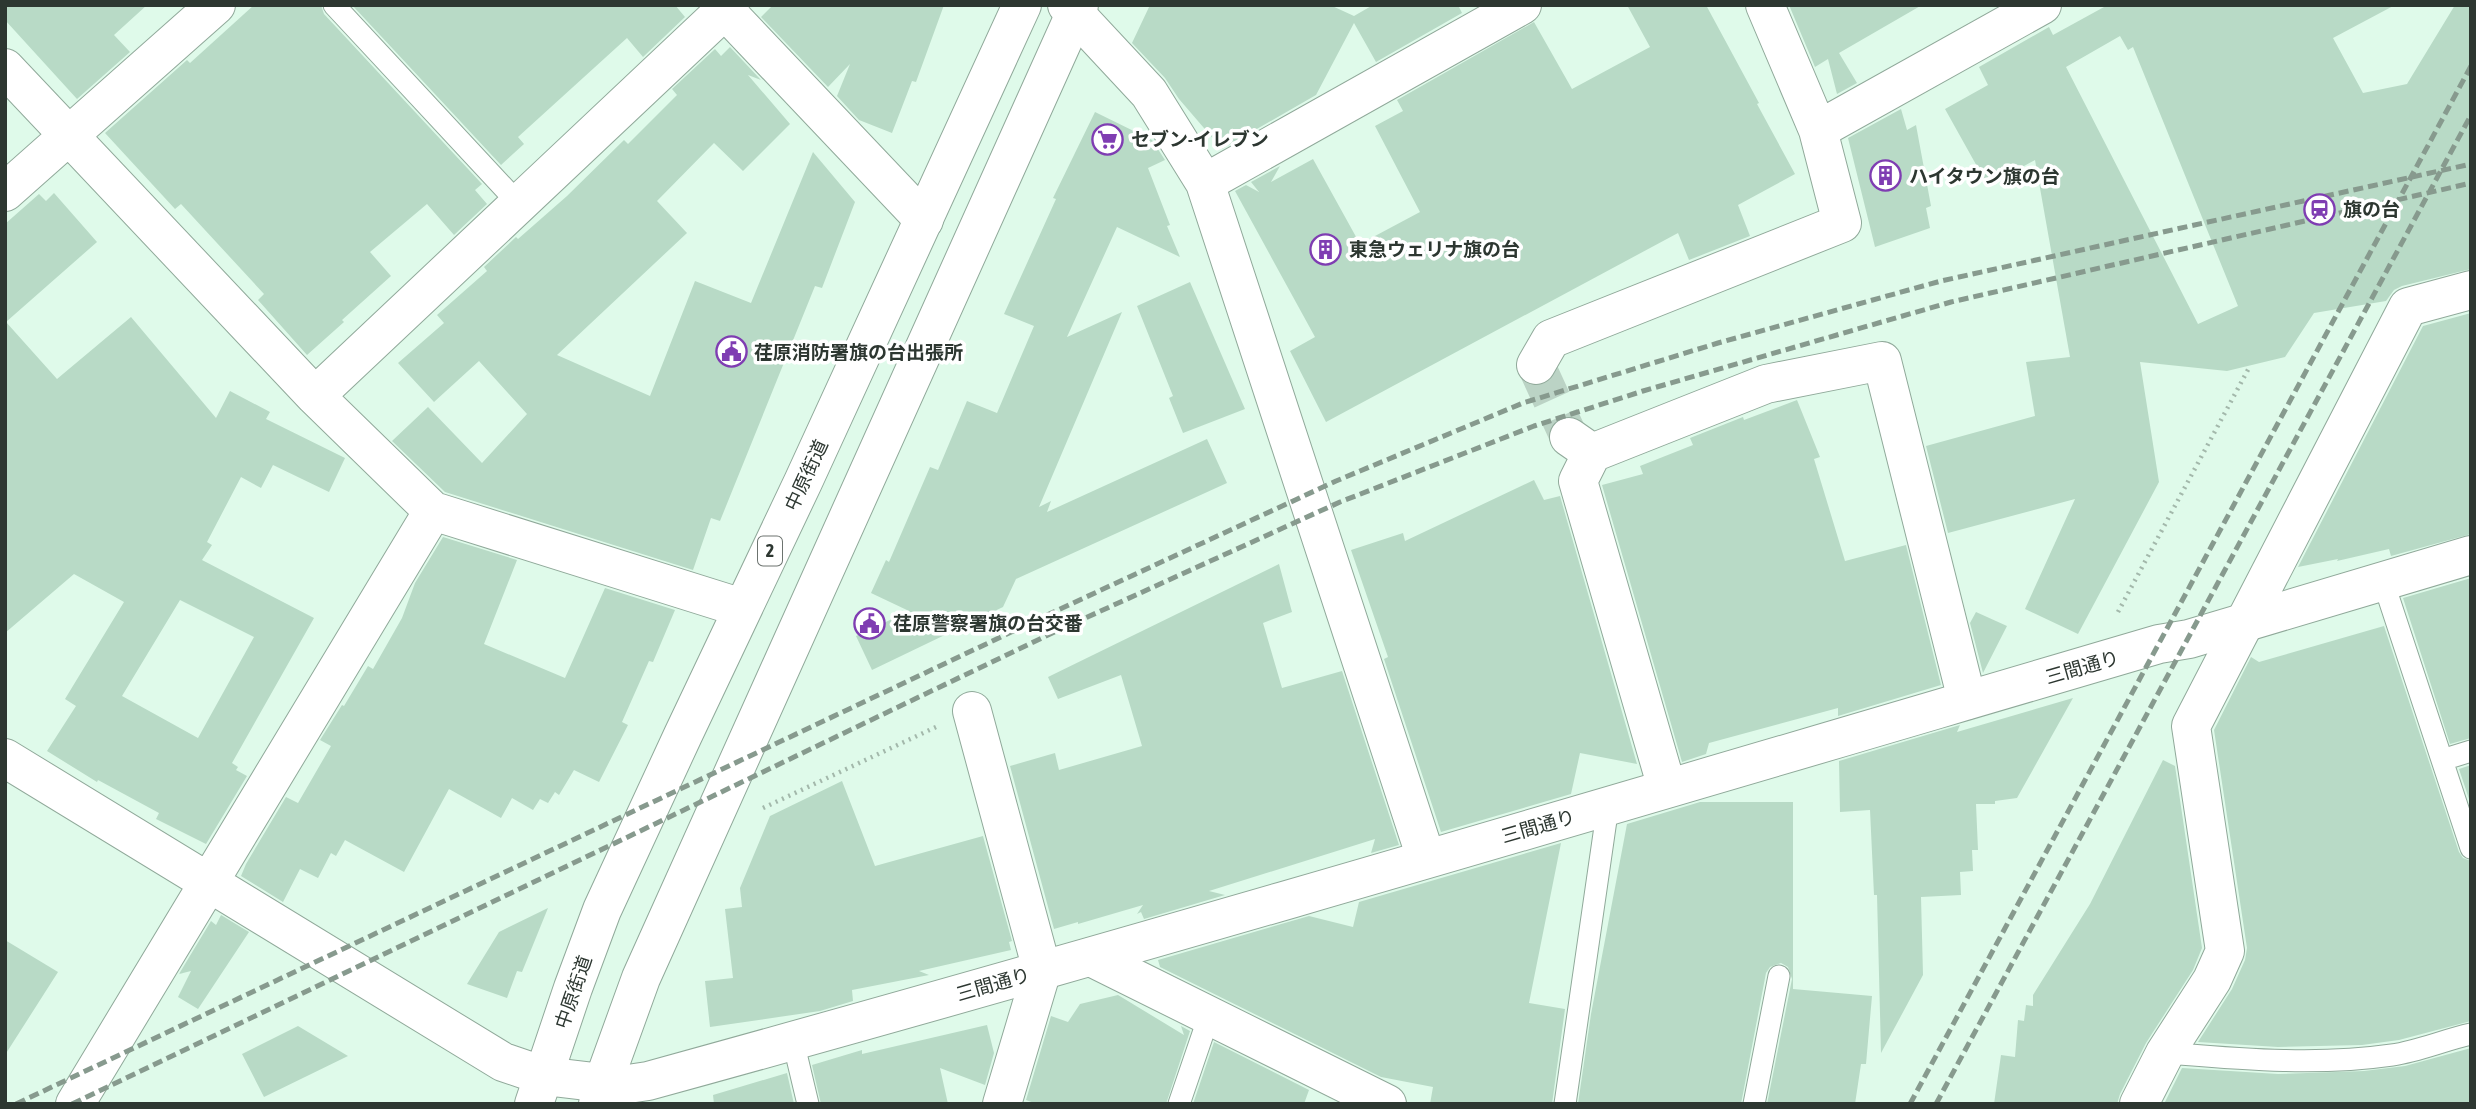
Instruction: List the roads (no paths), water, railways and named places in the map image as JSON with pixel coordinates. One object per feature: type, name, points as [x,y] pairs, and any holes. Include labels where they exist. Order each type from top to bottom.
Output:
[{"type":"street","points":[[5,192],[216,5]]},
{"type":"street","name":"中原街道","points":[[539,1090],[573,988],[603,910],[1022,5]]},
{"type":"street","points":[[1205,183],[1522,5]]},
{"type":"street","points":[[1536,365],[1551,339],[1842,223],[1818,130],[1765,5]]},
{"type":"street","points":[[1818,130],[2042,5]]},
{"type":"street","points":[[315,396],[725,7],[924,220]]},
{"type":"street","points":[[600,1093],[641,978],[1074,8],[1149,93],[1205,183],[1426,858]]},
{"type":"street","points":[[5,68],[315,396],[433,511],[742,608]]},
{"type":"street","points":[[2139,1104],[2165,1053],[2212,980],[2225,951],[2191,726],[2408,307],[2471,290]]},
{"type":"street","points":[[1667,788],[1578,481],[1581,445],[1766,384],[1882,361],[1967,700]]},
{"type":"street","points":[[75,1104],[433,511]]},
{"type":"street","name":"三間通り","points":[[5,758],[503,1062],[539,1090],[600,1093],[1091,957],[2471,555]]},
{"type":"street","points":[[972,711],[1042,970],[1008,1102]]},
{"type":"street","points":[[1091,957],[1387,1104]]},
{"type":"lane","points":[[334,5],[519,204]]},
{"type":"lane","points":[[2383,581],[2471,848]]},
{"type":"lane","points":[[2442,760],[2471,751]]},
{"type":"lane","points":[[1564,1104],[1608,806]]},
{"type":"lane","points":[[1754,1104],[1779,976]]},
{"type":"lane","points":[[1179,1104],[1209,1016]]},
{"type":"lane","points":[[2165,1053],[2333,1062],[2395,1054],[2471,1034]]},
{"type":"lane","points":[[793,1041],[808,1104]]},
{"type":"tunnel","points":[[1536,365],[1569,437]]},
{"type":"railway","points":[[1910,1104],[2471,66]]},
{"type":"railway","points":[[1936,1104],[2471,115]]},
{"type":"railway","points":[[16,1104],[1043,617],[1336,481],[1523,403],[1718,343],[1941,281],[2471,164]]},
{"type":"railway","points":[[72,1104],[1048,635],[1340,502],[1534,426],[1643,391],[1951,302],[2471,183]]},
{"type":"place","name":"セブン-イレブン","points":[[1108,139]]},
{"type":"place","name":"ハイタウン旗の台","points":[[1886,176]]},
{"type":"place","name":"旗の台","points":[[2320,209]]},
{"type":"place","name":"東急ウェリナ旗の台","points":[[1326,249]]},
{"type":"place","name":"荏原消防署旗の台出張所","points":[[731,352]]},
{"type":"place","name":"荏原警察署旗の台交番","points":[[870,623]]}]
